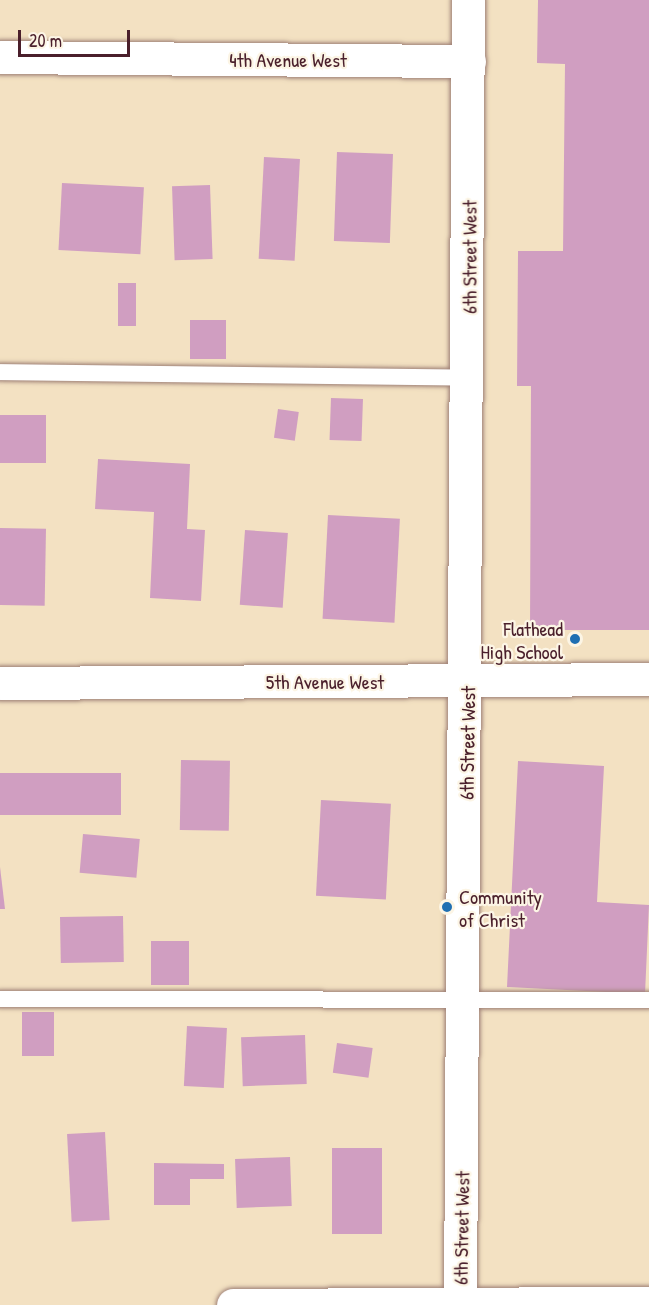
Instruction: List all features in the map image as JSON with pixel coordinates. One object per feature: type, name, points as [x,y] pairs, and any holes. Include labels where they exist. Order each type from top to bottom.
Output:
[{"type":"street","name":"6th Street West","points":[[460,1304],[468,681],[468,0]]},
{"type":"street","name":"4th Avenue West","points":[[0,57],[469,61]]},
{"type":"street","name":"5th Avenue West","points":[[0,683],[649,679]]},
{"type":"street","points":[[233,1305],[649,1303]]},
{"type":"lane","points":[[0,372],[469,378]]},
{"type":"lane","points":[[0,999],[649,1000]]},
{"type":"building","points":[[538,0],[649,0],[649,630],[530,630],[531,386],[517,386],[518,251],[563,251],[565,64],[537,63]]},
{"type":"building","points":[[337,152],[393,154],[390,243],[334,241]]},
{"type":"building","points":[[264,157],[300,159],[295,261],[259,259]]},
{"type":"building","points":[[62,183],[144,187],[140,254],[58,250]]},
{"type":"building","points":[[210,185],[213,259],[175,260],[172,186]]},
{"type":"building","points":[[118,283],[136,283],[136,326],[118,326]]},
{"type":"building","points":[[190,320],[226,320],[226,359],[190,359]]},
{"type":"building","points":[[331,398],[363,399],[362,441],[330,440]]},
{"type":"building","points":[[278,409],[299,412],[295,441],[274,438]]},
{"type":"building","points":[[0,415],[46,415],[46,463],[0,463]]},
{"type":"building","points":[[98,459],[190,464],[187,529],[205,530],[201,601],[150,598],[154,512],[95,509]]},
{"type":"building","points":[[328,515],[400,519],[394,623],[323,619]]},
{"type":"building","points":[[0,528],[46,529],[45,606],[0,605]]},
{"type":"building","points":[[245,530],[288,533],[283,608],[240,605]]},
{"type":"building","points":[[181,760],[230,761],[229,831],[180,830]]},
{"type":"building","points":[[518,761],[604,766],[597,902],[649,905],[645,994],[507,987]]},
{"type":"building","points":[[0,773],[121,773],[121,815],[0,815]]},
{"type":"building","points":[[321,800],[391,804],[386,900],[316,896]]},
{"type":"building","points":[[83,834],[140,839],[136,878],[80,873]]},
{"type":"building","points":[[0,867],[5,909],[0,909]]},
{"type":"building","points":[[123,916],[124,962],[61,963],[60,917]]},
{"type":"building","points":[[151,941],[189,941],[189,985],[151,985]]},
{"type":"building","points":[[22,1012],[54,1012],[54,1056],[22,1056]]},
{"type":"building","points":[[187,1026],[227,1028],[224,1088],[184,1086]]},
{"type":"building","points":[[305,1035],[307,1084],[243,1086],[241,1037]]},
{"type":"building","points":[[337,1043],[373,1048],[368,1078],[333,1073]]},
{"type":"building","points":[[105,1132],[110,1220],[72,1222],[67,1134]]},
{"type":"building","points":[[332,1148],[382,1148],[382,1234],[332,1234]]},
{"type":"building","points":[[290,1157],[292,1206],[237,1208],[235,1159]]},
{"type":"building","points":[[154,1163],[224,1164],[224,1179],[190,1179],[190,1205],[154,1205]]},
{"type":"place","name":"Flathead High School","points":[[575,639]]},
{"type":"place","name":"Community of Christ","points":[[447,907]]}]
